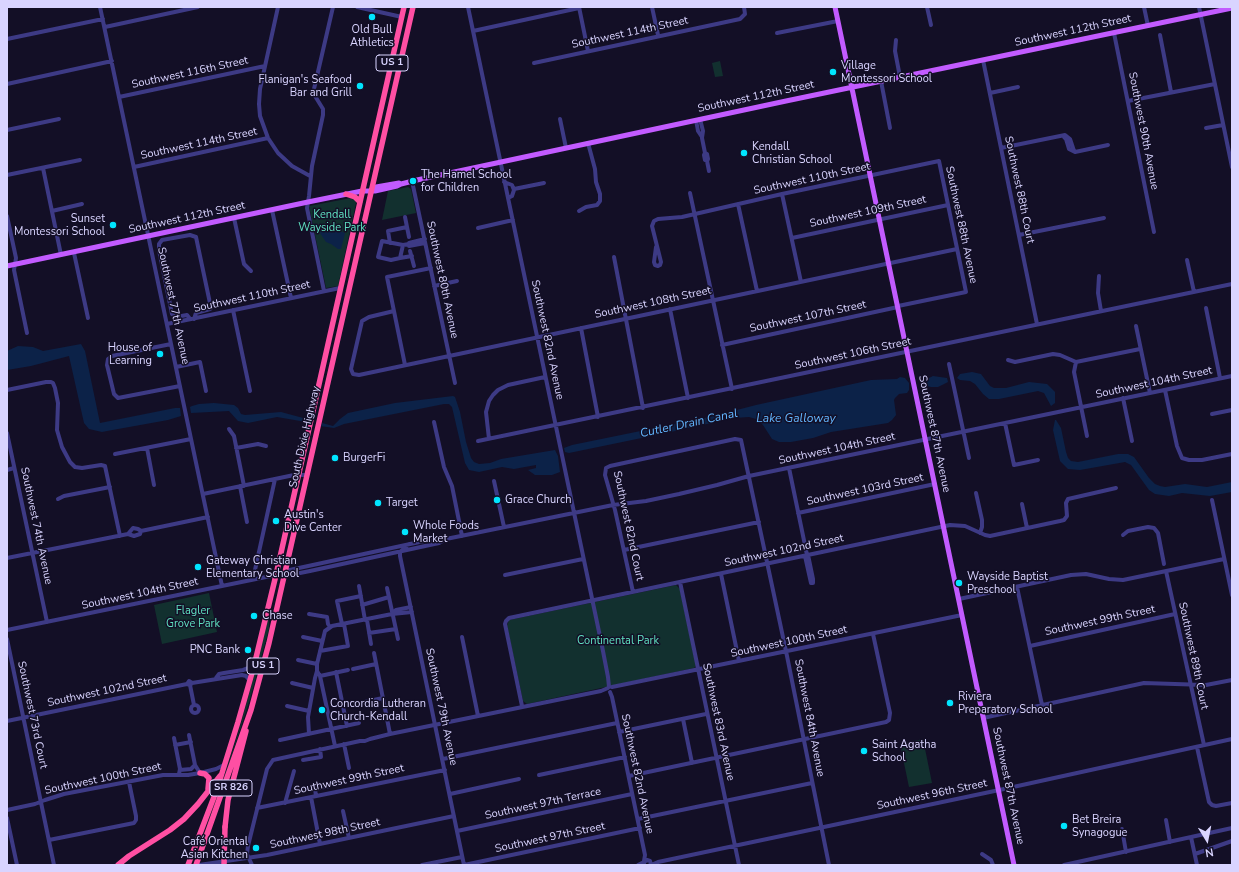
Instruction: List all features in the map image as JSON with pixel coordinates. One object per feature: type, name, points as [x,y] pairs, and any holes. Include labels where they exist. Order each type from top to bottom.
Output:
[{"type":"highway","name":"South Dixie Highway","points":[[188,865],[225,764],[254,666],[276,575],[404,7]]},
{"type":"highway","name":"South Dixie Highway","points":[[196,865],[250,710],[269,643],[413,7]]},
{"type":"highway","points":[[402,17],[406,23],[407,33]]},
{"type":"highway","points":[[346,194],[356,197],[360,202]]},
{"type":"highway","points":[[340,288],[349,286]]},
{"type":"highway","name":"SR 826","points":[[224,865],[224,827],[228,800],[250,710]]},
{"type":"highway","points":[[198,773],[205,774],[209,778],[207,793]]},
{"type":"highway","name":"SR 826","points":[[118,865],[129,856],[177,825],[195,808],[222,773]]},
{"type":"main road","name":"Southwest 87th Avenue","points":[[836,7],[1014,865]]},
{"type":"main road","name":"Southwest 112th Street","points":[[7,266],[1232,8]]},
{"type":"street","name":"Southwest 77th Avenue","points":[[100,7],[222,586]]},
{"type":"street","points":[[104,27],[198,7]]},
{"type":"street","points":[[278,7],[260,89],[259,104],[261,119],[268,138],[285,161],[296,169],[310,176]]},
{"type":"street","points":[[324,291],[306,208],[308,202],[310,176],[324,114],[323,109],[315,96],[314,89],[333,7]]},
{"type":"street","points":[[357,7],[402,17]]},
{"type":"street","name":"Southwest 82nd Avenue","points":[[468,7],[647,863]]},
{"type":"street","points":[[473,31],[579,7],[588,51]]},
{"type":"street","points":[[652,7],[658,36]]},
{"type":"street","name":"Southwest 114th Street","points":[[534,63],[740,19],[745,14],[744,7]]},
{"type":"street","points":[[927,7],[931,25]]},
{"type":"street","points":[[1144,7],[1148,26]]},
{"type":"street","points":[[1199,7],[1232,167]]},
{"type":"street","points":[[7,39],[103,19]]},
{"type":"street","points":[[777,33],[838,21]]},
{"type":"street","name":"Southwest 90th Avenue","points":[[1114,33],[1154,232]]},
{"type":"street","points":[[1160,35],[1171,92]]},
{"type":"street","points":[[896,40],[895,51],[900,77]]},
{"type":"street","name":"Southwest 88th Court","points":[[983,60],[1037,324]]},
{"type":"street","points":[[7,84],[112,61]]},
{"type":"street","name":"Southwest 116th Street","points":[[119,97],[265,66]]},
{"type":"street","points":[[390,70],[398,72]]},
{"type":"street","points":[[881,81],[890,128]]},
{"type":"street","points":[[1128,101],[1215,84]]},
{"type":"street","points":[[990,93],[1018,87]]},
{"type":"street","points":[[7,130],[59,119]]},
{"type":"street","points":[[560,119],[566,148]]},
{"type":"street","points":[[698,120],[698,131],[702,138],[705,160],[709,171]]},
{"type":"street","points":[[1206,128],[1224,125]]},
{"type":"street","points":[[1001,148],[1062,136],[1066,136],[1070,139],[1074,151],[1108,145]]},
{"type":"street","name":"Southwest 114th Street","points":[[134,167],[268,138]]},
{"type":"street","points":[[579,212],[586,207],[597,205],[600,202],[595,168],[588,143]]},
{"type":"street","points":[[7,175],[80,160]]},
{"type":"street","name":"Southwest 110th Street","points":[[656,246],[652,226],[654,221],[658,219],[682,217],[938,161]]},
{"type":"street","name":"Southwest 88th Avenue","points":[[938,161],[966,292]]},
{"type":"street","points":[[43,168],[61,255]]},
{"type":"street","name":"Southwest 80th Avenue","points":[[412,181],[455,383]]},
{"type":"street","points":[[504,182],[510,184],[514,189]]},
{"type":"street","points":[[514,189],[544,182]]},
{"type":"street","points":[[508,198],[512,196],[514,189]]},
{"type":"street","points":[[690,193],[692,214],[713,300],[732,389]]},
{"type":"street","points":[[782,194],[801,282]]},
{"type":"street","points":[[52,211],[82,204]]},
{"type":"street","points":[[738,204],[757,291]]},
{"type":"street","name":"Southwest 109th Street","points":[[792,238],[948,205]]},
{"type":"street","points":[[272,210],[291,298]]},
{"type":"street","points":[[7,216],[16,258],[14,270],[27,333]]},
{"type":"street","points":[[405,217],[409,237]]},
{"type":"street","points":[[234,218],[244,264],[250,271]]},
{"type":"street","points":[[1019,235],[1104,218]]},
{"type":"street","points":[[478,228],[513,220]]},
{"type":"street","points":[[390,243],[388,231],[407,227]]},
{"type":"street","points":[[190,235],[196,237],[211,306],[210,310],[204,311],[196,313],[192,319],[186,315],[176,317],[172,314],[159,250],[159,244],[162,240],[190,235]]},
{"type":"street","points":[[412,256],[391,260],[378,257],[382,241],[409,246],[425,241]]},
{"type":"street","points":[[400,258],[403,245]]},
{"type":"street","points":[[409,246],[414,266]]},
{"type":"street","name":"Southwest 108th Street","points":[[394,312],[370,316],[364,319],[361,324],[351,369],[353,374],[359,375],[957,249]]},
{"type":"street","points":[[74,252],[88,318]]},
{"type":"street","points":[[614,257],[643,408]]},
{"type":"street","points":[[1187,260],[1194,292]]},
{"type":"street","points":[[405,365],[388,277],[410,274],[431,268]]},
{"type":"street","points":[[1099,276],[1098,293],[1101,311]]},
{"type":"street","points":[[434,286],[457,281]]},
{"type":"street","name":"Southwest 106th Street","points":[[478,441],[643,408],[907,351],[1232,284]]},
{"type":"street","name":"Southwest 110th Street","points":[[167,324],[340,288]]},
{"type":"street","name":"Southwest 107th Street","points":[[722,345],[966,292]]},
{"type":"street","points":[[1206,308],[1220,378]]},
{"type":"street","points":[[670,309],[688,398]]},
{"type":"street","points":[[233,310],[250,391]]},
{"type":"street","points":[[204,311],[204,316]]},
{"type":"street","points":[[1136,326],[1150,393]]},
{"type":"street","points":[[581,328],[598,417]]},
{"type":"street","points":[[171,344],[112,356],[108,359],[113,392],[115,396],[121,398],[180,386]]},
{"type":"street","points":[[1008,360],[1016,362],[1053,354],[1076,362],[1140,349]]},
{"type":"street","points":[[176,367],[200,362],[206,391]]},
{"type":"street","points":[[1076,362],[1074,372],[1087,436]]},
{"type":"street","points":[[949,364],[969,458]]},
{"type":"street","name":"Southwest 104th Street","points":[[285,573],[296,568],[409,544],[438,538],[446,539],[613,505],[687,492],[750,476],[1232,376]]},
{"type":"street","points":[[490,439],[486,412],[489,401],[498,390],[510,384],[545,377]]},
{"type":"street","points":[[7,390],[46,382],[53,383],[56,388],[58,403],[57,426],[59,439],[70,462],[78,468],[104,465],[107,470],[120,536]]},
{"type":"street","points":[[1165,390],[1179,452],[1183,458],[1202,460],[1232,454]]},
{"type":"street","points":[[1123,398],[1132,441]]},
{"type":"street","points":[[1212,414],[1232,410]]},
{"type":"street","points":[[434,422],[444,467],[452,486],[462,536]]},
{"type":"street","points":[[1005,423],[1014,465],[1038,460]]},
{"type":"street","points":[[229,429],[234,436],[247,522]]},
{"type":"street","name":"Southwest 74th Avenue","points":[[7,433],[47,622]]},
{"type":"street","points":[[115,454],[191,439]]},
{"type":"street","name":"Southwest 82nd Court","points":[[632,592],[624,550],[605,475],[606,469],[610,466],[735,439]]},
{"type":"street","name":"Southwest 84th Avenue","points":[[735,439],[742,441],[750,476],[829,865]]},
{"type":"street","points":[[236,448],[258,444],[266,446]]},
{"type":"street","points":[[147,448],[154,484]]},
{"type":"street","points":[[7,470],[14,468]]},
{"type":"street","points":[[789,468],[798,513],[808,555],[813,578],[813,583],[811,583],[808,555]]},
{"type":"street","points":[[203,494],[298,474],[306,475]]},
{"type":"street","points":[[253,580],[275,479]]},
{"type":"street","points":[[494,481],[504,528]]},
{"type":"street","name":"Southwest 103rd Street","points":[[798,513],[935,484]]},
{"type":"street","points":[[58,499],[64,496],[110,487]]},
{"type":"street","name":"Southwest 102nd Street","points":[[522,706],[506,622],[509,618],[954,525],[963,525],[986,535],[1027,528],[1066,519],[1066,503],[1068,499],[1116,488]]},
{"type":"street","points":[[976,493],[982,522],[980,533]]},
{"type":"street","points":[[1212,500],[1232,595]]},
{"type":"street","points":[[1022,504],[1027,528]]},
{"type":"street","points":[[7,558],[128,534],[134,536],[140,534],[141,531],[208,517]]},
{"type":"street","points":[[624,550],[759,522]]},
{"type":"street","points":[[128,534],[133,528],[141,531]]},
{"type":"street","points":[[1123,535],[1128,531],[1140,528],[1155,528],[1158,532],[1164,564],[1162,567],[1166,571]]},
{"type":"street","name":"Southwest 104th Street","points":[[7,630],[285,573],[306,572],[439,543],[446,539]]},
{"type":"street","points":[[400,552],[409,544]]},
{"type":"street","name":"Southwest 79th Avenue","points":[[400,552],[464,865]]},
{"type":"street","points":[[288,557],[291,565],[296,568]]},
{"type":"street","points":[[505,575],[583,559]]},
{"type":"street","points":[[959,599],[1076,574],[1086,574],[1119,580],[1224,559]]},
{"type":"street","points":[[1164,564],[1167,567],[1166,571]]},
{"type":"street","points":[[306,572],[311,565]]},
{"type":"street","name":"Southwest 89th Court","points":[[1166,571],[1204,745]]},
{"type":"street","points":[[721,574],[739,661]]},
{"type":"street","name":"Southwest 83rd Avenue","points":[[680,582],[706,714],[739,865]]},
{"type":"street","points":[[359,586],[371,644]]},
{"type":"street","points":[[1018,586],[1042,706]]},
{"type":"street","points":[[387,588],[398,639]]},
{"type":"street","points":[[320,651],[348,646],[337,601],[361,596]]},
{"type":"street","points":[[362,604],[389,597]]},
{"type":"street","points":[[392,614],[396,610],[411,607]]},
{"type":"street","points":[[328,628],[392,614],[412,612]]},
{"type":"street","points":[[308,734],[309,711],[317,664],[322,641],[328,628],[327,617],[309,614]]},
{"type":"street","name":"Southwest 99th Street","points":[[1030,646],[1175,614]]},
{"type":"street","name":"Southwest 100th Street","points":[[257,808],[267,768],[271,762],[277,758],[365,741],[390,734],[522,706],[611,689],[962,615]]},
{"type":"street","points":[[369,634],[396,629]]},
{"type":"street","points":[[629,776],[884,723],[889,720],[890,713],[873,634]]},
{"type":"street","points":[[303,637],[322,641]]},
{"type":"street","points":[[462,637],[478,716]]},
{"type":"street","name":"Southwest 73rd Court","points":[[7,639],[54,865]]},
{"type":"street","points":[[374,653],[390,734]]},
{"type":"street","points":[[298,660],[317,664]]},
{"type":"street","points":[[353,668],[376,664]]},
{"type":"street","points":[[216,678],[222,673],[243,670],[254,666]]},
{"type":"street","points":[[320,676],[348,670]]},
{"type":"street","points":[[317,671],[320,676],[335,746]]},
{"type":"street","points":[[336,672],[347,726]]},
{"type":"street","points":[[222,673],[223,679]]},
{"type":"street","name":"Southwest 102nd Street","points":[[7,721],[216,678],[223,679],[242,675],[250,681]]},
{"type":"street","points":[[983,718],[1144,683],[1208,685],[1232,680]]},
{"type":"street","points":[[292,683],[313,688]]},
{"type":"street","points":[[190,684],[194,705]]},
{"type":"street","points":[[360,703],[383,698]]},
{"type":"street","points":[[287,706],[309,711]]},
{"type":"street","points":[[619,732],[706,714]]},
{"type":"street","points":[[683,719],[692,763]]},
{"type":"street","points":[[280,740],[359,723]]},
{"type":"street","points":[[443,759],[617,723]]},
{"type":"street","points":[[189,735],[198,773]]},
{"type":"street","points":[[174,738],[180,772],[191,769],[195,765]]},
{"type":"street","name":"Southwest 96th Street","points":[[647,863],[821,828],[1232,739]]},
{"type":"street","points":[[175,745],[191,742]]},
{"type":"street","points":[[344,744],[349,768]]},
{"type":"street","points":[[1196,746],[1208,800],[1211,805],[1218,806],[1232,803]]},
{"type":"street","points":[[303,760],[321,757],[320,749]]},
{"type":"street","points":[[539,775],[625,757]]},
{"type":"street","name":"Southwest 100th Street","points":[[7,810],[35,804],[57,796],[165,774],[180,772],[198,773],[216,769],[225,764]]},
{"type":"street","name":"Southwest 99th Street","points":[[257,808],[445,770]]},
{"type":"street","points":[[285,803],[294,771]]},
{"type":"street","points":[[450,794],[519,779]]},
{"type":"street","points":[[49,840],[135,822],[136,817],[129,782]]},
{"type":"street","points":[[638,819],[812,783]]},
{"type":"street","points":[[316,796],[315,789],[329,786]]},
{"type":"street","name":"Southwest 97th Terrace","points":[[457,831],[632,794]]},
{"type":"street","points":[[310,797],[320,844]]},
{"type":"street","points":[[252,865],[247,851],[257,808]]},
{"type":"street","points":[[343,811],[348,838]]},
{"type":"street","name":"Southwest 98th Street","points":[[200,865],[234,863],[249,858],[454,816]]},
{"type":"street","points":[[7,818],[17,865]]},
{"type":"street","points":[[1166,820],[1170,842]]},
{"type":"street","name":"Southwest 97th Street","points":[[464,865],[640,828]]},
{"type":"street","points":[[1064,865],[1232,828]]},
{"type":"street","points":[[1122,829],[1126,852]]},
{"type":"street","points":[[1191,837],[1197,865]]},
{"type":"street","points":[[1195,854],[1232,841]]},
{"type":"street","points":[[982,854],[991,860],[993,865]]},
{"type":"street","points":[[422,865],[462,857]]},
{"type":"street","points":[[638,865],[647,863]]},
{"type":"green space","points":[[720,61],[723,76],[715,77],[712,63]]},
{"type":"green space","points":[[408,187],[411,189],[416,213],[382,220],[388,191]]},
{"type":"green space","name":"Kendall Wayside Park","points":[[351,198],[355,200],[356,203],[338,286],[326,288],[309,206]]},
{"type":"green space","name":"Continental Park","points":[[676,585],[680,589],[696,666],[694,668],[527,704],[523,701],[507,626],[509,620]]},
{"type":"green space","name":"Flagler Grove Park","points":[[209,593],[217,632],[162,644],[154,605]]},
{"type":"green space","points":[[269,615],[269,629],[250,699],[222,785],[198,849],[240,727]]},
{"type":"green space","points":[[923,739],[932,783],[909,787],[900,744]]},
{"type":"water","points":[[334,229],[345,233],[341,249],[338,249],[326,242],[320,233],[321,230]]},
{"type":"water","points":[[81,344],[85,351],[100,423],[175,408],[180,408],[181,416],[168,420],[102,432],[89,429],[84,423],[69,356],[31,366],[7,370],[7,351],[18,346],[33,347],[43,351]]},
{"type":"water","points":[[972,372],[981,374],[990,386],[994,388],[1006,388],[1029,382],[1047,384],[1055,392],[1055,403],[1051,406],[1044,393],[1038,391],[999,399],[989,399],[975,384],[970,381],[960,380],[957,378],[960,374]]},
{"type":"water","points":[[933,376],[947,378],[948,382],[938,387],[927,386],[925,382]]},
{"type":"water","name":"Lake Galloway","points":[[900,377],[905,378],[909,383],[909,390],[907,393],[899,394],[895,398],[896,415],[888,423],[831,432],[813,438],[791,442],[779,442],[772,439],[763,425],[756,419],[749,417],[734,418],[569,453],[565,452],[564,448],[871,380],[897,379]]},
{"type":"water","points":[[455,397],[460,412],[466,442],[471,458],[474,462],[479,464],[490,463],[501,459],[555,450],[558,456],[560,472],[552,475],[535,475],[528,470],[536,468],[536,465],[514,469],[502,467],[479,472],[469,470],[465,463],[452,407],[449,404],[344,424],[334,428],[320,426],[322,423],[333,426],[348,413],[395,403]]},
{"type":"water","points":[[214,403],[234,405],[238,408],[241,414],[245,415],[281,412],[307,419],[306,422],[277,417],[248,423],[238,421],[229,411],[191,413],[190,407],[192,406]]},
{"type":"water","points":[[1055,420],[1061,428],[1066,452],[1071,461],[1078,462],[1118,454],[1128,454],[1134,457],[1155,484],[1160,486],[1165,487],[1185,484],[1207,487],[1232,482],[1232,492],[1210,496],[1182,493],[1169,496],[1155,494],[1149,490],[1131,465],[1125,462],[1080,470],[1068,469],[1060,461],[1053,430]]},
{"type":"place","name":"Old Bull Athletics","points":[[372,17]]},
{"type":"place","name":"Village Montessori School","points":[[833,72]]},
{"type":"place","name":"Flanigan's Seafood Bar and Grill","points":[[360,86]]},
{"type":"place","name":"Kendall Christian School","points":[[744,153]]},
{"type":"place","name":"The Hamel School for Children","points":[[413,181]]},
{"type":"place","name":"Sunset Montessori School","points":[[113,225]]},
{"type":"place","name":"House of Learning","points":[[160,354]]},
{"type":"place","name":"BurgerFi","points":[[335,458]]},
{"type":"place","name":"Grace Church","points":[[497,500]]},
{"type":"place","name":"Target","points":[[378,503]]},
{"type":"place","name":"Austin's Dive Center","points":[[276,521]]},
{"type":"place","name":"Whole Foods Market","points":[[405,532]]},
{"type":"place","name":"Gateway Christian Elementary School","points":[[198,567]]},
{"type":"place","name":"Wayside Baptist Preschool","points":[[959,583]]},
{"type":"place","name":"Chase","points":[[254,616]]},
{"type":"place","name":"PNC Bank","points":[[248,650]]},
{"type":"place","name":"Riviera Preparatory School","points":[[950,703]]},
{"type":"place","name":"Concordia Lutheran Church-Kendall","points":[[322,710]]},
{"type":"place","name":"Saint Agatha School","points":[[864,751]]},
{"type":"place","name":"Bet Breira Synagogue","points":[[1064,826]]},
{"type":"place","name":"Café Oriental Asian Kitchen","points":[[256,848]]},
{"type":"water label","name":"Cutler Drain Canal","points":[[689,424]]}]
